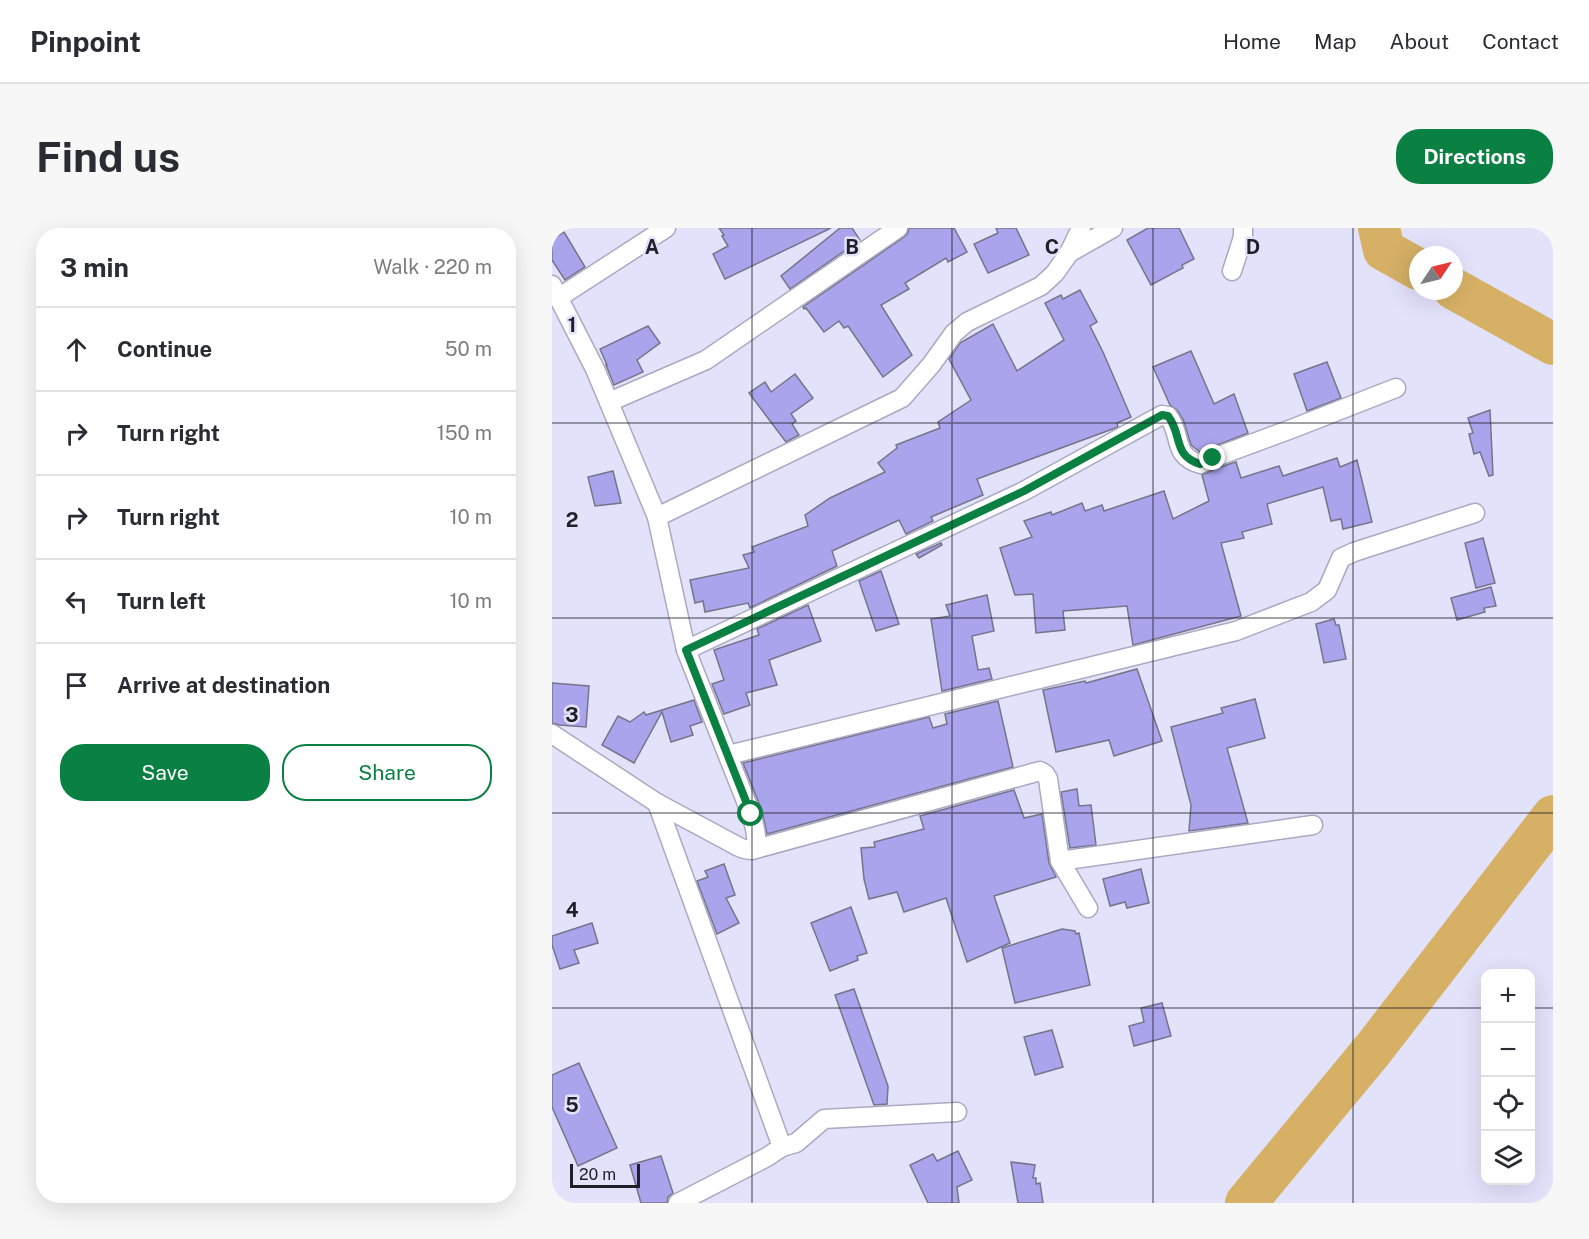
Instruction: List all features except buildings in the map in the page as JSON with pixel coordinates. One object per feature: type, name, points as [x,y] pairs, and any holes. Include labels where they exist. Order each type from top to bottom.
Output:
[{"type":"street","points":[[666,228],[555,291],[595,369],[657,517],[686,650],[754,824],[757,836],[752,849]]},
{"type":"street","points":[[609,402],[706,360],[898,228]]},
{"type":"street","points":[[657,517],[902,398],[931,365],[954,333],[967,322],[1041,286],[1055,273],[1069,253],[1081,228]]},
{"type":"street","points":[[1069,253],[1113,228]]},
{"type":"street","points":[[1232,271],[1244,228]]},
{"type":"street","points":[[686,650],[1024,491],[1162,415],[1168,416],[1173,422],[1183,455],[1200,464],[1396,388]]},
{"type":"street","points":[[728,755],[1236,631],[1311,602],[1327,590],[1341,558],[1475,513]]},
{"type":"street","points":[[552,734],[657,804],[746,850],[1040,771],[1048,779],[1059,861],[1088,908]]},
{"type":"street","points":[[657,804],[782,1147]]},
{"type":"street","points":[[1059,861],[1313,825]]},
{"type":"street","points":[[678,1203],[782,1147],[796,1143],[824,1119],[957,1112]]},
{"type":"waterway","points":[[1379,228],[1384,250],[1409,264]]},
{"type":"waterway","points":[[1463,294],[1553,344]]},
{"type":"waterway","points":[[1246,1203],[1375,1047],[1553,816]]},
{"type":"route","points":[[751,814],[686,650],[1024,491],[1162,415],[1168,416],[1173,422],[1183,455],[1200,464],[1213,458]]}]
